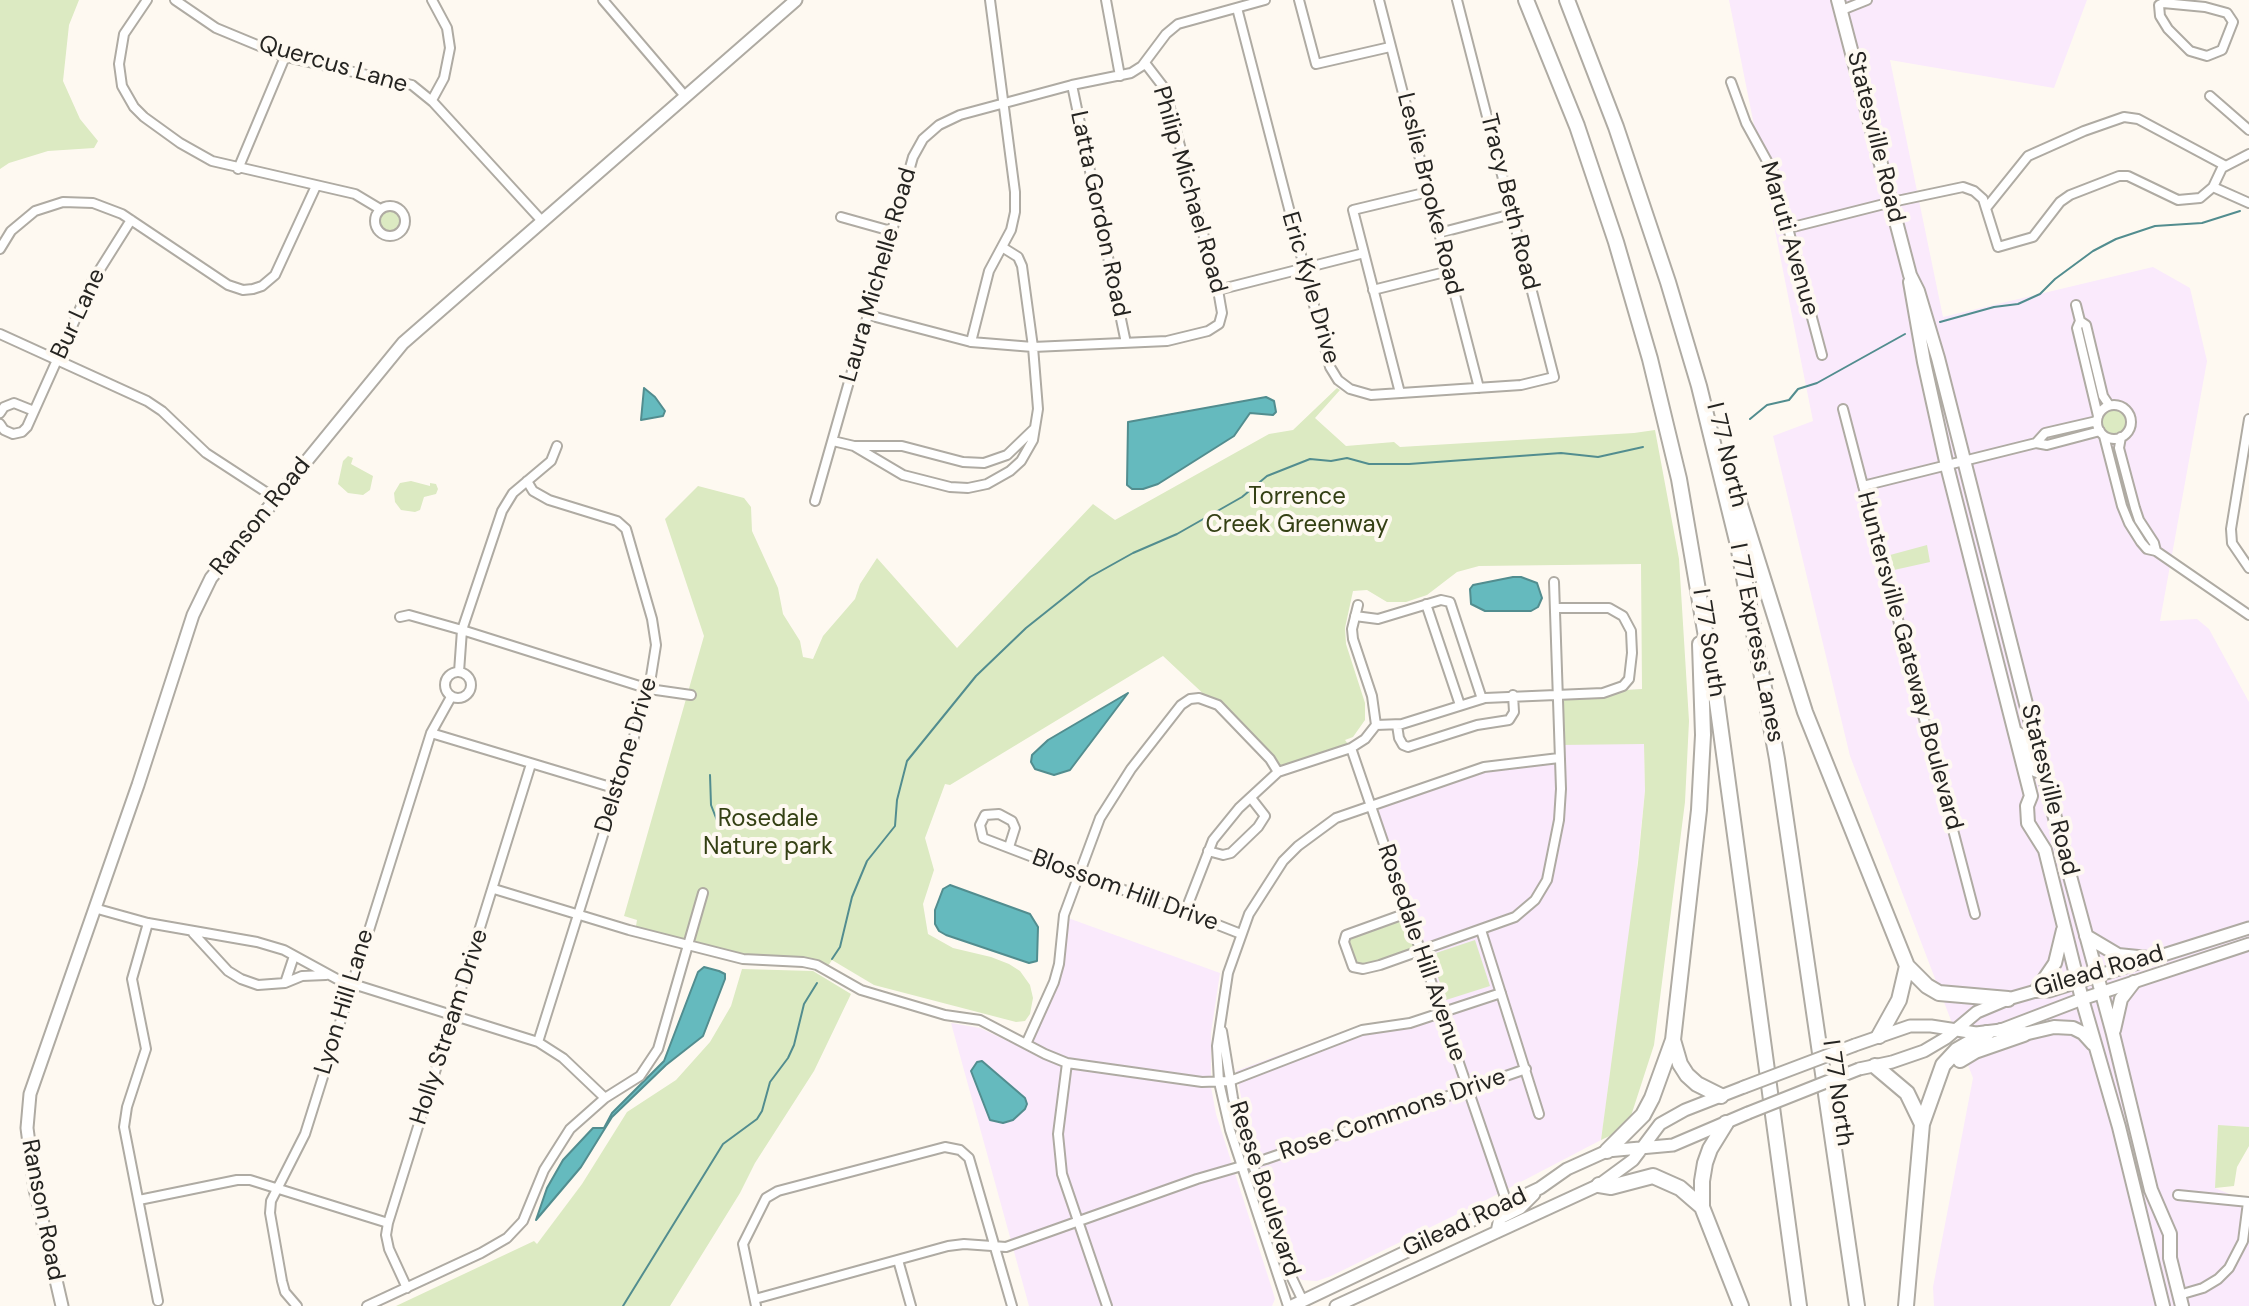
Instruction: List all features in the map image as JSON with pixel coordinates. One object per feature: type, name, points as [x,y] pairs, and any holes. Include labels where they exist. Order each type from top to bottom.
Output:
[{"type":"highway","name":"I 77 South","points":[[1526,0],[1577,126],[1628,281],[1661,399],[1689,532],[1716,695],[1799,1306]]},
{"type":"highway","name":"I 77 Express Lanes","points":[[1537,0],[1586,123],[1625,239],[1660,357],[1688,477],[1721,665],[1808,1306]]},
{"type":"highway","name":"I 77 Express Lanes","points":[[1567,0],[1616,127],[1664,269],[1699,386],[1738,545],[1775,746],[1857,1306]]},
{"type":"highway","name":"I 77 North","points":[[1578,0],[1665,240],[1735,489],[1769,650],[1787,758],[1867,1306]]},
{"type":"highway","points":[[1735,489],[1805,712],[1907,966],[1939,993],[2008,999]]},
{"type":"highway","points":[[1607,1151],[1643,1115],[1673,1040],[1702,772],[1702,668],[1689,532]]},
{"type":"highway","points":[[1879,1036],[1899,1000],[1907,966]]},
{"type":"highway","points":[[1906,1306],[1922,1124],[1943,1065],[1949,1058],[1994,1031]]},
{"type":"highway","points":[[1934,1092],[1964,1057],[2024,1034]]},
{"type":"highway","points":[[1673,1040],[1680,1064],[1687,1075],[1697,1084],[1721,1096]]},
{"type":"highway","points":[[1875,1066],[1907,1093],[1922,1124]]},
{"type":"highway","points":[[1726,1123],[1705,1163],[1702,1207],[1741,1306]]},
{"type":"highway","points":[[1599,1185],[1611,1187],[1653,1176],[1680,1188],[1702,1207]]},
{"type":"main road","name":"Ranson Road","points":[[62,1306],[35,1189],[27,1120],[35,1077],[202,594],[220,564],[403,343],[796,0]]},
{"type":"main road","name":"Statesville Road","points":[[1840,5],[1910,275],[1926,318],[1965,462],[2151,1190],[2170,1234],[2170,1258],[2180,1300]]},
{"type":"main road","name":"Statesville Road","points":[[1910,275],[1910,293],[1947,466],[2031,796],[2027,806],[2028,823],[2045,850],[2163,1306]]},
{"type":"main road","points":[[2015,732],[2027,739],[2035,770],[2046,774]]},
{"type":"main road","points":[[2031,796],[2043,794],[2048,811],[2057,821]]},
{"type":"main road","points":[[2036,991],[2055,963],[2063,927]]},
{"type":"main road","name":"Gilead Road","points":[[1297,1304],[1540,1188],[1567,1169],[1607,1151],[1673,1145],[1859,1069],[1924,1051],[1977,1012],[2008,999],[2036,991],[2049,991],[2249,928]]},
{"type":"main road","points":[[2086,936],[2118,955],[2148,958]]},
{"type":"main road","points":[[2220,954],[2224,945],[2249,936]]},
{"type":"main road","points":[[2156,975],[2159,965],[2209,950],[2215,945],[2213,939]]},
{"type":"main road","name":"Gilead Road","points":[[1336,1306],[1599,1185],[1626,1167],[1660,1124],[1685,1110],[1910,1026],[1994,1031],[2249,944]]},
{"type":"main road","points":[[2113,1034],[2121,999],[2134,982]]},
{"type":"main road","points":[[1994,1031],[2024,1034],[2054,1027],[2073,1028],[2096,1046]]},
{"type":"main road","points":[[1497,1232],[1500,1218],[1520,1208],[1540,1188]]},
{"type":"main road","points":[[2143,1230],[2152,1234],[2158,1257],[2162,1260],[2170,1258]]},
{"type":"street","points":[[147,0],[129,25],[119,53],[119,76],[126,94],[144,117],[212,161],[355,194],[380,209]]},
{"type":"street","name":"Quercus Lane","points":[[175,0],[216,28],[285,57],[412,85],[432,100],[542,221]]},
{"type":"street","points":[[432,0],[447,28],[450,48],[447,68],[432,100]]},
{"type":"street","points":[[603,0],[685,96]]},
{"type":"street","points":[[971,342],[989,271],[1011,230],[1016,202],[990,0]]},
{"type":"street","points":[[1106,0],[1120,76]]},
{"type":"street","name":"Laura Michelle Road","points":[[815,501],[913,157],[923,139],[939,125],[960,115],[1137,70],[1178,24],[1265,0]]},
{"type":"street","points":[[1299,0],[1316,64],[1390,47]]},
{"type":"street","name":"Leslie Brooke Road","points":[[1379,0],[1479,388]]},
{"type":"street","name":"Tracy Beth Road","points":[[1457,0],[1554,377],[1527,384]]},
{"type":"street","points":[[1840,5],[1867,0]]},
{"type":"street","points":[[2156,2],[2227,13],[2233,22],[2222,50],[2207,56],[2190,51],[2168,29],[2156,2]]},
{"type":"street","name":"Eric Kyle Drive","points":[[1237,8],[1303,268],[1334,375],[1359,393],[1527,384]]},
{"type":"street","points":[[238,169],[285,57]]},
{"type":"street","name":"Philip Michael Road","points":[[868,315],[971,342],[1033,347],[1175,340],[1215,328],[1222,313],[1218,290],[1165,89],[1145,63]]},
{"type":"street","name":"Maruti Avenue","points":[[1731,82],[1746,123],[1769,163],[1822,355]]},
{"type":"street","name":"Latta Gordon Road","points":[[1072,85],[1126,343]]},
{"type":"street","points":[[2210,96],[2249,130]]},
{"type":"street","points":[[1987,207],[2028,156],[2124,117],[2138,119],[2224,165]]},
{"type":"street","points":[[1789,228],[1963,187],[1983,199],[1998,247],[2033,237],[2060,202],[2119,176],[2128,176],[2178,200],[2200,198],[2213,187],[2224,165],[2249,154]]},
{"type":"street","points":[[0,249],[21,220],[35,211],[63,202],[93,203],[107,206],[131,220],[228,285],[243,290],[253,289],[275,275],[316,186]]},
{"type":"street","points":[[2213,187],[2249,203]]},
{"type":"street","points":[[1400,393],[1353,210],[1428,192]]},
{"type":"street","points":[[1439,233],[1512,214]]},
{"type":"street","points":[[841,217],[891,231]]},
{"type":"street","name":"Bur Lane","points":[[0,424],[8,433],[22,432],[27,427],[100,267],[131,220]]},
{"type":"street","points":[[854,446],[903,475],[950,487],[968,488],[987,484],[1010,471],[1031,446],[1038,409],[1022,266],[1018,257],[1002,247]]},
{"type":"street","points":[[1218,290],[1364,253]]},
{"type":"street","points":[[1373,290],[1449,271]]},
{"type":"street","points":[[2076,305],[2080,321],[2077,328],[2098,418],[2129,523],[2147,549],[2156,551],[2249,615]]},
{"type":"street","points":[[1863,486],[2036,443],[2047,445],[2102,434],[2113,439],[2121,437],[2130,429],[2131,418],[2124,408],[2109,405],[2103,396],[2086,325],[2080,321]]},
{"type":"street","points":[[0,334],[147,401],[162,411],[206,453],[275,498]]},
{"type":"street","points":[[0,413],[4,407],[14,403],[34,411]]},
{"type":"street","points":[[2036,443],[2045,433],[2098,418],[2109,405]]},
{"type":"street","name":"Huntersville Gateway Boulevard","points":[[1843,409],[1975,914]]},
{"type":"street","points":[[2249,419],[2245,462],[2231,537],[2249,568]]},
{"type":"street","points":[[833,441],[854,446],[902,446],[963,462],[984,463],[1007,455],[1034,429]]},
{"type":"street","points":[[2121,437],[2119,448],[2135,508],[2156,551]]},
{"type":"street","name":"Lyon Hill Lane","points":[[459,672],[462,630],[502,511],[513,493],[551,461],[557,446]]},
{"type":"street","name":"Delstone Drive","points":[[527,481],[533,491],[549,500],[617,521],[626,529],[655,630],[656,645],[649,689],[538,1042]]},
{"type":"street","points":[[1407,913],[1349,932],[1344,942],[1353,967],[1363,969],[1515,917],[1535,900],[1547,880],[1560,805],[1554,582]]},
{"type":"street","points":[[1355,616],[1378,619],[1441,600],[1450,602],[1482,699]]},
{"type":"street","points":[[1426,604],[1460,705]]},
{"type":"street","points":[[1185,912],[1208,851],[1232,815],[1278,772],[1351,748],[1365,739],[1376,725],[1372,696],[1353,639],[1358,605]]},
{"type":"street","points":[[1376,725],[1397,725],[1482,699],[1615,691],[1629,679],[1632,653],[1628,623],[1617,611],[1601,607],[1555,608]]},
{"type":"street","points":[[400,617],[409,615],[462,630],[649,689],[691,695]]},
{"type":"street","name":"Lyon Hill Lane","points":[[459,672],[470,679],[471,687],[464,697],[451,697],[445,681],[451,674],[459,672]]},
{"type":"street","points":[[1397,725],[1399,738],[1408,747],[1477,725],[1509,720],[1514,712],[1513,695]]},
{"type":"street","name":"Lyon Hill Lane","points":[[297,1306],[285,1292],[282,1281],[270,1213],[271,1201],[305,1134],[431,733],[451,697]]},
{"type":"street","points":[[1026,1044],[1054,982],[1064,915],[1092,836],[1112,796],[1173,713],[1190,699],[1210,700],[1270,759],[1278,772]]},
{"type":"street","points":[[431,733],[617,789]]},
{"type":"street","name":"Rosedale Hill Avenue","points":[[1351,748],[1507,1203]]},
{"type":"street","name":"Reese Boulevard","points":[[1297,1304],[1241,1166],[1219,1082],[1217,1046],[1228,973],[1249,914],[1272,877],[1298,846],[1336,818],[1484,767],[1559,758]]},
{"type":"street","name":"Holly Stream Drive","points":[[407,1288],[389,1249],[386,1235],[388,1223],[531,764]]},
{"type":"street","points":[[1208,851],[1223,855],[1231,853],[1258,827],[1265,816],[1251,798]]},
{"type":"street","name":"Blossom Hill Drive","points":[[1009,847],[1015,828],[1012,821],[999,814],[985,815],[980,825],[981,835],[1009,847],[1079,874],[1241,934]]},
{"type":"street","points":[[494,889],[743,959],[817,965],[861,990],[945,1015],[980,1020],[1067,1063],[1219,1082],[1230,1081],[1362,1030],[1397,1026],[1501,993]]},
{"type":"street","points":[[367,1306],[481,1253],[507,1238],[523,1221],[544,1170],[570,1129],[605,1098],[640,1076],[658,1049],[703,893]]},
{"type":"street","points":[[94,908],[148,923],[257,942],[294,956],[326,975],[538,1042],[563,1058],[605,1098]]},
{"type":"street","points":[[148,923],[132,979],[146,1049],[127,1107],[124,1127],[158,1301]]},
{"type":"street","points":[[1481,930],[1539,1114]]},
{"type":"street","points":[[193,932],[228,971],[258,985],[285,983],[302,976],[326,975]]},
{"type":"street","points":[[285,983],[294,956]]},
{"type":"street","name":"Reese Boulevard","points":[[1221,1022],[1230,1081],[1252,1163],[1291,1276],[1297,1304]]},
{"type":"street","points":[[1067,1063],[1058,1134],[1059,1158],[1107,1306]]},
{"type":"street","name":"Rose Commons Drive","points":[[756,1302],[964,1244],[1006,1247],[1197,1179],[1526,1069]]},
{"type":"street","points":[[756,1302],[743,1244],[766,1198],[778,1191],[936,1147],[960,1150],[969,1158],[1012,1306]]},
{"type":"street","points":[[139,1200],[250,1180],[388,1223]]},
{"type":"street","points":[[2178,1195],[2249,1202],[2243,1241],[2229,1268],[2218,1279],[2180,1300]]},
{"type":"street","points":[[898,1260],[911,1306]]},
{"type":"shaded area","points":[[1729,0],[2087,0],[2054,88],[1890,60],[1943,317],[2153,267],[2190,288],[2207,361],[2160,621],[2197,619],[2209,629],[2249,702],[2249,1127],[2218,1126],[2215,1188],[2249,1202],[2249,1306],[1934,1306],[1933,1287],[1973,1078],[1850,756],[1773,436],[1813,421]]},
{"type":"shaded area","points":[[1643,689],[1645,791],[1632,914],[1601,1140],[1331,1276],[1317,1281],[1302,1280],[1298,1277],[1260,1173],[1249,1138],[1236,1071],[1363,1024],[1395,1023],[1438,1010],[1370,805],[1460,775],[1558,758],[1557,694]]},
{"type":"shaded area","points":[[1068,918],[1220,973],[1211,1033],[1211,1087],[1216,1114],[1275,1299],[1272,1306],[1029,1306],[951,1023],[980,1028],[1027,1050],[1050,1003],[1061,970]]},
{"type":"green space","points":[[0,0],[79,0],[69,25],[63,81],[80,119],[98,141],[94,148],[48,151],[9,163],[0,169]]},
{"type":"green space","points":[[386,210],[394,210],[401,221],[394,232],[386,232],[379,225],[379,217]]},
{"type":"green space","points":[[1337,388],[1340,390],[1315,418],[1346,446],[1394,442],[1400,447],[1655,430],[1679,559],[1689,721],[1685,802],[1654,1045],[1630,1119],[1618,1132],[1601,1140],[1638,863],[1645,791],[1644,744],[1559,745],[1557,694],[1642,689],[1641,564],[1479,566],[1457,572],[1427,595],[1406,602],[1387,602],[1367,590],[1353,591],[1345,628],[1346,644],[1365,703],[1365,720],[1353,737],[1345,740],[1351,748],[1278,772],[1163,656],[950,785],[945,784],[925,838],[934,870],[923,904],[928,934],[953,948],[991,957],[1020,971],[1030,985],[1033,998],[1030,1014],[1025,1021],[1016,1022],[874,985],[832,960],[826,969],[817,965],[743,959],[635,932],[637,920],[624,916],[704,636],[665,519],[698,486],[744,498],[751,507],[752,531],[778,588],[783,614],[800,641],[803,657],[813,659],[823,636],[855,599],[860,584],[877,558],[957,648],[1093,504],[1115,520],[1269,434],[1293,430]]},
{"type":"green space","points":[[2114,405],[2126,410],[2131,422],[2126,434],[2114,439],[2102,434],[2097,422],[2102,410]]},
{"type":"green space","points":[[348,456],[353,458],[351,464],[373,476],[370,490],[363,495],[348,493],[338,484],[343,461]]},
{"type":"green space","points":[[411,481],[430,486],[430,483],[436,484],[438,489],[436,494],[424,497],[420,510],[415,512],[401,510],[395,502],[394,493],[400,483]]},
{"type":"green space","points":[[1927,545],[1930,562],[1894,570],[1890,555]]},
{"type":"green space","points":[[1407,913],[1419,951],[1358,969],[1345,938]]},
{"type":"green space","points":[[1475,940],[1490,986],[1446,1000],[1430,955]]},
{"type":"green space","points":[[742,969],[813,971],[851,994],[814,1071],[670,1306],[396,1306],[534,1241],[537,1244],[582,1184],[627,1112],[676,1080],[710,1042],[731,1006]]},
{"type":"green space","points":[[2218,1125],[2249,1127],[2249,1146],[2237,1167],[2234,1186],[2215,1188]]},
{"type":"water","points":[[644,388],[665,411],[663,416],[641,420]]},
{"type":"water","points":[[1266,397],[1274,401],[1276,412],[1273,415],[1250,413],[1234,436],[1158,484],[1143,489],[1132,489],[1127,485],[1128,422]]},
{"type":"water","points":[[1513,577],[1537,583],[1542,598],[1538,607],[1531,611],[1485,611],[1471,604],[1470,589],[1473,585]]},
{"type":"water","points":[[1128,693],[1070,770],[1054,775],[1035,769],[1031,762],[1032,755],[1048,740]]},
{"type":"water","points":[[950,885],[1030,914],[1038,927],[1037,961],[1029,963],[939,931],[935,924],[935,910],[943,889]]},
{"type":"water","points":[[704,967],[725,974],[725,979],[703,1036],[666,1065],[612,1117],[581,1167],[536,1220],[547,1188],[563,1160],[593,1128],[604,1128],[612,1113],[664,1061],[698,972]]},
{"type":"water","points":[[982,1061],[1025,1098],[1025,1109],[1013,1120],[1003,1123],[990,1120],[971,1071],[977,1062]]},
{"type":"waterway","points":[[1940,322],[1994,307],[2018,304],[2040,294],[2093,251],[2116,239],[2155,226],[2202,223],[2240,211]]},
{"type":"waterway","points":[[1750,419],[1767,405],[1789,400],[1798,389],[1817,383],[1905,334]]},
{"type":"waterway","points":[[832,959],[840,947],[852,897],[867,861],[895,826],[897,800],[907,761],[976,676],[1026,628],[1090,577],[1133,553],[1177,534],[1242,497],[1267,476],[1310,459],[1331,461],[1347,458],[1369,464],[1409,464],[1561,453],[1598,457],[1643,447]]},
{"type":"waterway","points":[[710,775],[711,805],[718,823]]},
{"type":"waterway","points":[[623,1306],[723,1144],[757,1119],[762,1111],[770,1082],[788,1058],[804,1004],[817,983]]},
{"type":"park label","name":"Torrence Creek Greenway","points":[[1297,512]]},
{"type":"park label","name":"Rosedale Nature park","points":[[768,834]]}]
